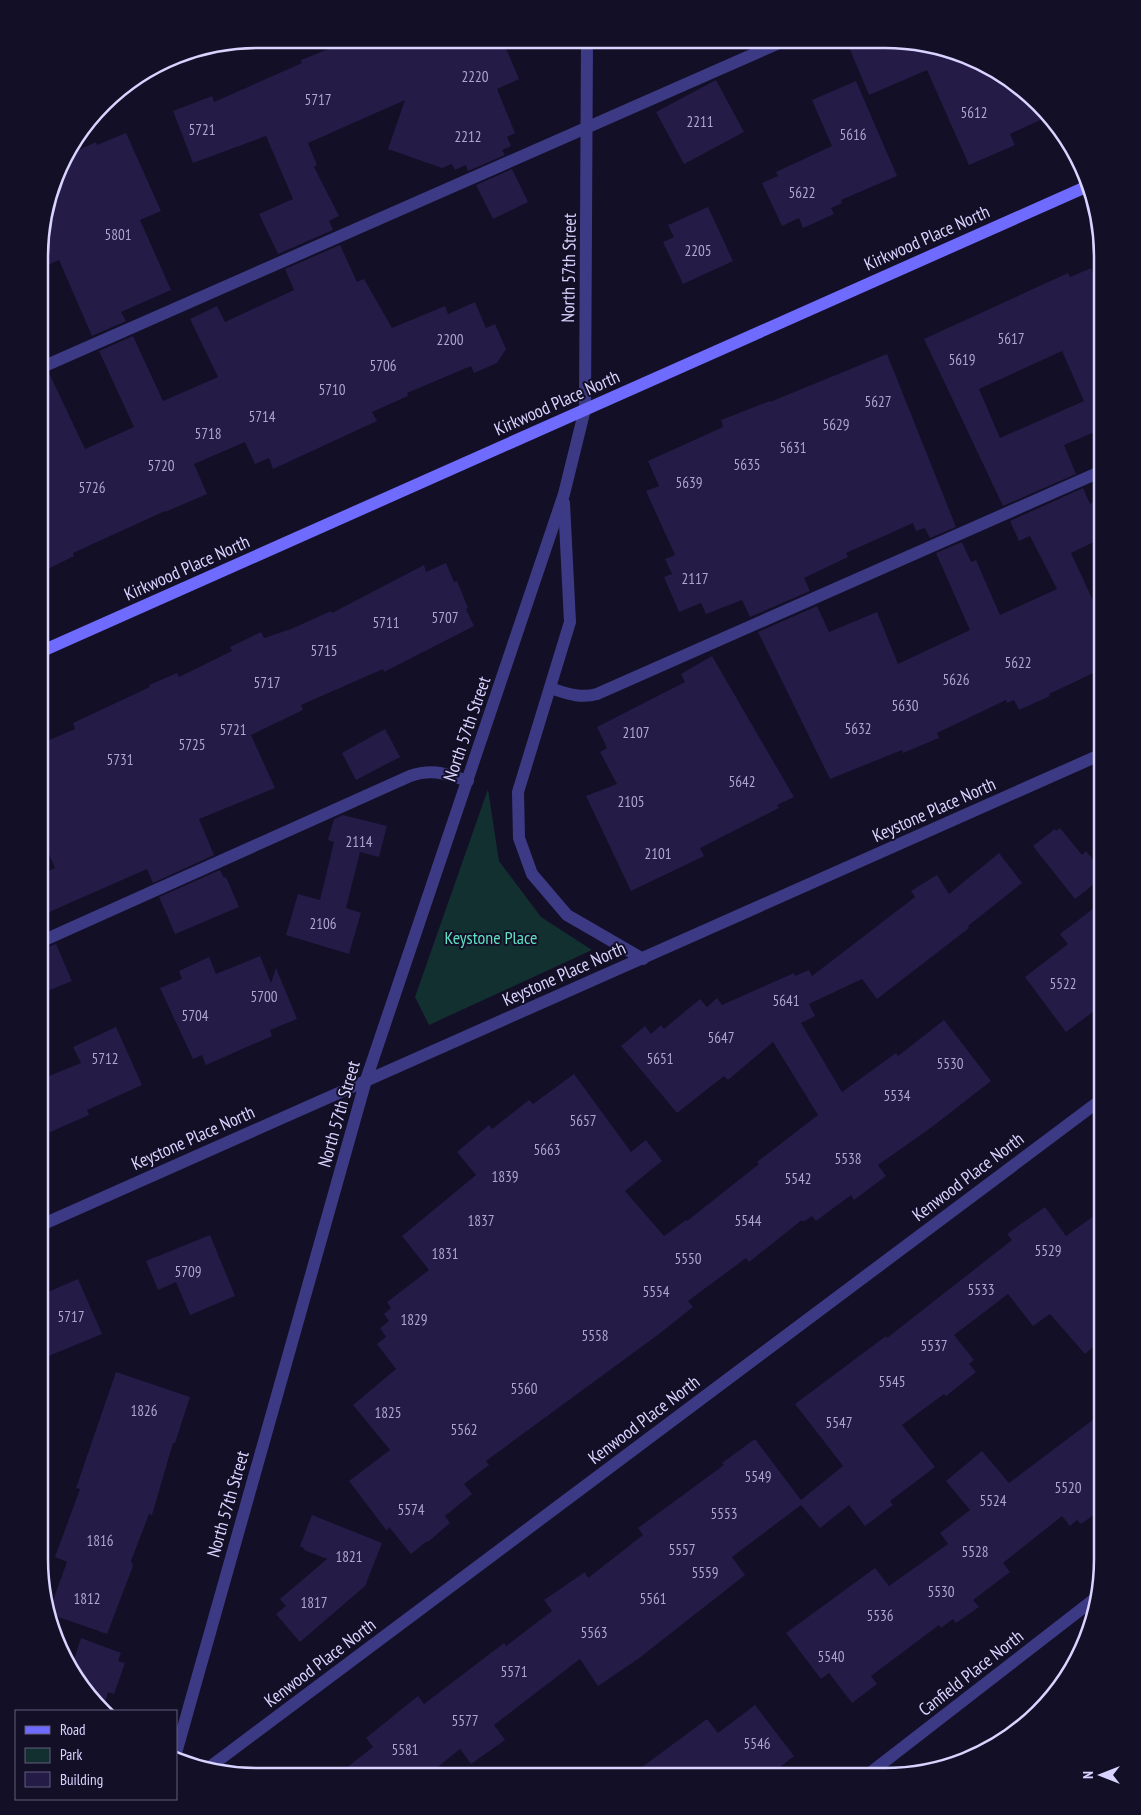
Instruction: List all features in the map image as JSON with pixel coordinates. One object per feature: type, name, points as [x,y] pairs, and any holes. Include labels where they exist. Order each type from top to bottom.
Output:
[{"type":"street","name":"North 57th Street","points":[[178,1746],[366,1080],[564,494],[585,409],[587,48]]},
{"type":"street","points":[[48,364],[768,48]]},
{"type":"street","name":"Kirkwood Place North","points":[[48,648],[1082,189]]},
{"type":"street","points":[[550,688],[578,696],[588,697],[597,694],[1094,475]]},
{"type":"street","name":"North 57th Street","points":[[564,494],[570,622],[518,792],[519,838],[532,874],[567,915],[643,958]]},
{"type":"street","name":"Keystone Place North","points":[[48,1222],[1094,758]]},
{"type":"street","points":[[48,938],[410,776],[432,771],[468,781]]},
{"type":"street","name":"Kenwood Place North","points":[[215,1763],[1094,1105]]},
{"type":"street","name":"Canfield Place North","points":[[876,1768],[1088,1604]]},
{"type":"green space","name":"Keystone Place","points":[[488,789],[499,861],[541,917],[592,950],[429,1025],[415,997]]},
{"type":"building","points":[[331,48],[506,48],[519,79],[497,89],[515,133],[507,137],[511,146],[502,150],[505,155],[468,171],[466,165],[455,170],[452,164],[442,168],[388,149],[405,100],[308,143],[317,165],[314,167],[339,216],[329,221],[333,230],[278,254],[259,214],[293,199],[266,136],[193,163],[173,111],[212,96],[214,102],[302,63],[301,60]]},
{"type":"building","points":[[849,48],[912,49],[952,59],[977,69],[1012,91],[1042,119],[1010,134],[1015,145],[969,165],[927,70],[869,95]]},
{"type":"building","points":[[716,80],[744,132],[684,164],[656,112]]},
{"type":"building","points":[[856,81],[897,176],[841,200],[842,203],[831,208],[834,214],[803,228],[799,218],[782,226],[762,183],[778,176],[776,172],[832,146],[812,100]]},
{"type":"building","points":[[126,133],[161,211],[140,220],[171,290],[121,312],[126,321],[92,336],[59,260],[48,265],[48,243],[55,203],[69,164],[77,151],[96,142],[97,145]]},
{"type":"building","points":[[512,169],[528,202],[493,219],[476,185]]},
{"type":"building","points":[[708,207],[733,261],[683,284],[663,242],[674,237],[668,225]]},
{"type":"building","points":[[340,245],[357,282],[364,279],[392,328],[445,306],[448,314],[475,302],[486,328],[495,324],[506,349],[497,363],[474,373],[471,366],[407,393],[408,396],[372,412],[377,421],[273,469],[269,458],[255,464],[245,442],[194,464],[207,494],[73,553],[74,556],[48,569],[48,373],[85,449],[134,427],[99,351],[133,336],[163,401],[218,377],[190,319],[217,306],[225,322],[294,290],[285,269]]},
{"type":"building","points":[[1091,268],[1094,275],[1094,432],[1064,445],[1076,474],[1003,506],[924,339],[1068,273],[1070,277]],"holes":[[[1062,351],[1084,401],[1000,438],[979,389]]]},
{"type":"building","points":[[887,354],[956,527],[930,538],[925,528],[916,531],[913,523],[846,553],[848,557],[804,578],[810,591],[750,617],[742,600],[706,614],[701,603],[679,612],[664,577],[672,574],[665,559],[675,555],[646,491],[659,486],[648,461],[723,427],[721,420]]},
{"type":"building","points":[[1083,488],[1090,504],[1094,502],[1094,542],[1071,553],[1094,603],[1094,673],[1019,710],[1014,700],[1007,703],[1006,700],[937,733],[939,738],[903,753],[902,750],[830,779],[758,632],[817,606],[829,632],[877,612],[898,664],[970,630],[936,553],[962,542],[971,562],[976,560],[1000,615],[1057,589],[1030,536],[1019,541],[1010,521]]},
{"type":"building","points":[[446,563],[454,582],[457,581],[474,626],[384,672],[383,669],[301,705],[303,710],[251,735],[275,788],[199,819],[214,855],[153,883],[147,869],[48,913],[48,871],[55,868],[48,852],[48,741],[75,729],[73,723],[150,687],[149,685],[177,673],[179,677],[232,651],[230,647],[261,632],[264,638],[291,629],[331,611],[332,613],[424,565],[426,572]]},
{"type":"building","points":[[712,656],[794,797],[777,805],[779,808],[700,848],[704,856],[631,891],[586,796],[617,784],[600,752],[607,748],[597,727],[685,682],[681,674]]},
{"type":"building","points":[[385,729],[400,757],[356,780],[342,753]]},
{"type":"building","points":[[343,815],[387,826],[379,857],[360,852],[346,908],[361,913],[349,954],[286,935],[298,894],[320,900],[334,842],[328,840],[334,819]]},
{"type":"building","points":[[1060,828],[1082,855],[1086,851],[1094,861],[1094,884],[1075,899],[1033,846],[1055,829],[1056,831]]},
{"type":"building","points":[[999,853],[1022,883],[968,926],[969,928],[877,999],[862,979],[809,1004],[815,1016],[801,1023],[842,1092],[896,1053],[898,1056],[944,1020],[991,1081],[932,1127],[878,1165],[886,1176],[854,1200],[851,1195],[816,1221],[812,1216],[803,1222],[802,1220],[749,1262],[746,1258],[688,1301],[693,1307],[659,1334],[486,1461],[489,1465],[464,1484],[472,1494],[445,1516],[450,1523],[411,1554],[389,1527],[387,1531],[349,1481],[390,1450],[353,1405],[396,1369],[377,1344],[386,1337],[380,1328],[389,1321],[384,1314],[391,1308],[387,1302],[429,1270],[402,1236],[476,1175],[457,1152],[489,1125],[492,1129],[529,1100],[533,1104],[574,1074],[631,1152],[646,1140],[662,1161],[625,1191],[664,1236],[687,1221],[759,1164],[757,1162],[818,1115],[773,1042],[728,1080],[724,1076],[677,1113],[621,1046],[645,1026],[651,1034],[661,1025],[664,1029],[700,999],[707,1007],[717,998],[722,1005],[794,973],[795,976],[809,970],[812,976],[915,897],[911,891],[937,875],[949,894]]},
{"type":"building","points":[[220,870],[224,878],[226,877],[239,907],[175,934],[159,897]]},
{"type":"building","points":[[1094,908],[1094,1011],[1066,1032],[1025,977],[1068,944],[1060,934]]},
{"type":"building","points":[[56,944],[72,981],[48,991],[48,947]]},
{"type":"building","points":[[260,956],[271,983],[276,968],[297,1019],[270,1030],[272,1036],[206,1065],[202,1055],[193,1059],[160,988],[182,979],[179,971],[209,957],[216,974]]},
{"type":"building","points":[[116,1027],[142,1085],[87,1110],[89,1115],[48,1133],[48,1076],[81,1063],[73,1047]]},
{"type":"building","points":[[1045,1207],[1066,1236],[1094,1216],[1094,1346],[1085,1354],[1050,1314],[1033,1326],[1008,1294],[954,1335],[974,1360],[969,1364],[976,1372],[946,1396],[944,1394],[902,1425],[935,1467],[890,1501],[893,1505],[865,1526],[849,1505],[820,1528],[801,1505],[732,1557],[745,1575],[638,1659],[598,1686],[580,1659],[494,1725],[505,1740],[471,1764],[460,1749],[437,1768],[346,1768],[373,1747],[366,1738],[418,1696],[424,1704],[504,1643],[506,1646],[552,1611],[544,1600],[585,1572],[588,1578],[643,1535],[638,1528],[724,1465],[722,1463],[755,1439],[801,1500],[843,1466],[795,1404],[886,1336],[887,1338],[1012,1240],[1007,1234]]},
{"type":"building","points":[[210,1235],[235,1296],[190,1315],[176,1282],[158,1290],[146,1261]]},
{"type":"building","points":[[78,1279],[102,1334],[48,1356],[48,1292]]},
{"type":"building","points":[[116,1372],[190,1397],[175,1443],[173,1443],[152,1515],[149,1514],[131,1561],[133,1566],[107,1634],[56,1616],[53,1601],[67,1562],[55,1557],[80,1489],[76,1488]]},
{"type":"building","points":[[1094,1419],[1094,1515],[1081,1524],[1077,1520],[1070,1526],[1062,1516],[1003,1563],[1010,1572],[973,1600],[979,1607],[956,1623],[953,1619],[941,1628],[939,1625],[871,1676],[877,1684],[852,1703],[829,1673],[821,1679],[786,1633],[875,1568],[889,1586],[948,1544],[940,1533],[970,1510],[946,1481],[982,1451],[1009,1483]]},
{"type":"building","points":[[312,1515],[382,1543],[365,1586],[300,1642],[276,1614],[286,1606],[280,1599],[327,1559],[304,1550],[300,1546]]},
{"type":"building","points":[[81,1638],[121,1653],[118,1661],[125,1663],[114,1694],[108,1692],[105,1702],[91,1686],[74,1659]]},
{"type":"building","points":[[755,1705],[794,1756],[779,1768],[641,1768],[707,1719],[718,1733]]}]
